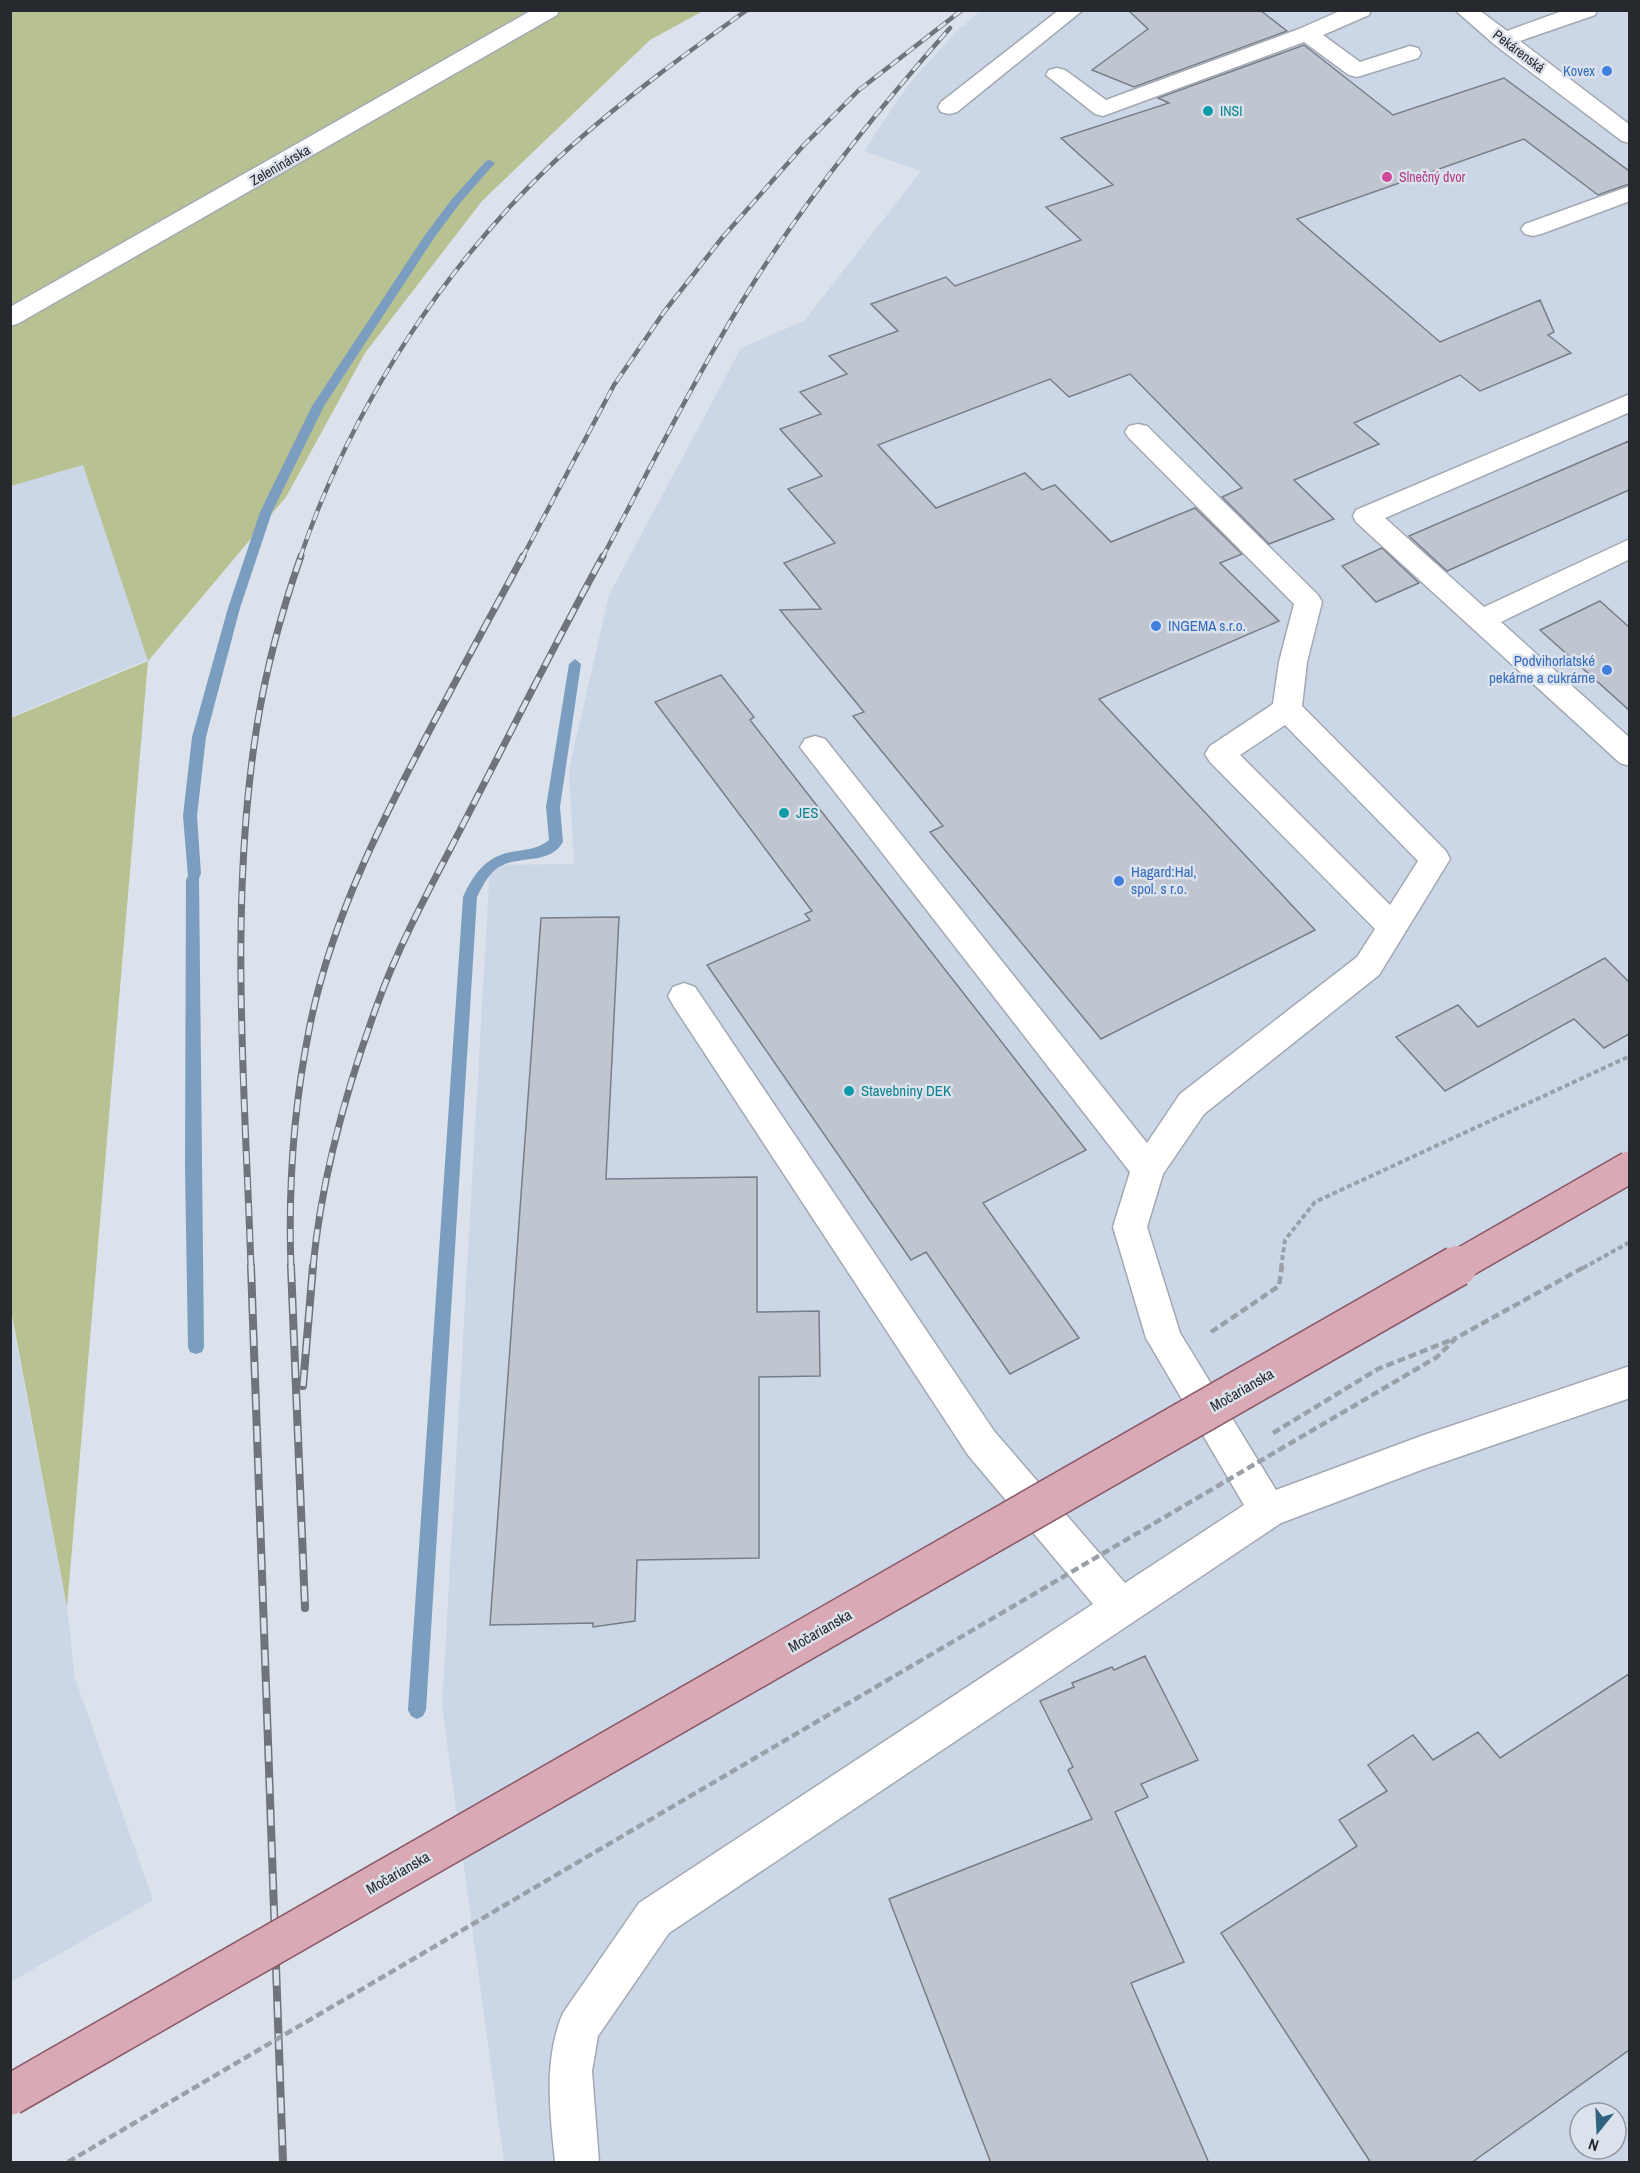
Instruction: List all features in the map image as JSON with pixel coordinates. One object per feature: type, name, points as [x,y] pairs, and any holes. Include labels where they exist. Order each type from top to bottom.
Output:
[{"type":"main road","name":"Močarianska","points":[[10,2096],[1629,1167]]},
{"type":"lane","name":"Zeleninárska","points":[[10,318],[549,10]]},
{"type":"lane","points":[[949,107],[1073,10]]},
{"type":"lane","points":[[1057,75],[1103,109],[1307,34],[1361,10]]},
{"type":"lane","name":"Pekárenská","points":[[1465,10],[1629,136]]},
{"type":"lane","points":[[1503,40],[1587,10]]},
{"type":"lane","points":[[1307,34],[1358,70],[1410,53]]},
{"type":"lane","points":[[1533,229],[1629,193]]},
{"type":"lane","points":[[1629,402],[1366,516],[1629,755]]},
{"type":"lane","points":[[1138,432],[1308,602],[1293,662],[1287,709],[1220,754],[1392,926]]},
{"type":"lane","points":[[1481,620],[1629,548]]},
{"type":"lane","points":[[1268,1510],[1164,1338],[1130,1227],[1148,1169],[1192,1104],[1368,966],[1435,859],[1287,709]]},
{"type":"lane","points":[[815,747],[1148,1169]]},
{"type":"lane","points":[[684,996],[981,1443],[1121,1608]]},
{"type":"lane","points":[[577,2163],[570,2071],[578,2028],[654,1918],[1268,1510],[1420,1453],[1629,1382]]},
{"type":"path","points":[[1175,1356],[1279,1286],[1285,1240],[1315,1202],[1629,1056]]},
{"type":"path","points":[[1236,1456],[1378,1370],[1456,1338],[1629,1242]]},
{"type":"path","points":[[68,2163],[1437,1357],[1456,1338]]},
{"type":"shaded area","points":[[980,11],[1629,11],[1629,2162],[504,2162],[442,1706],[490,865],[574,864],[569,769],[609,595],[741,348],[804,321],[921,171],[864,151],[906,88],[957,31]]},
{"type":"shaded area","points":[[83,465],[151,658],[11,717],[11,486]]},
{"type":"shaded area","points":[[10,1310],[67,1607],[75,1678],[153,1900],[11,1982]]},
{"type":"green space","points":[[11,11],[703,11],[650,40],[482,201],[365,353],[286,497],[148,661],[83,465],[11,486]]},
{"type":"green space","points":[[148,661],[67,1607],[11,1310],[11,718]]},
{"type":"building","points":[[1128,10],[1260,10],[1287,31],[1134,87],[1092,70],[1148,29]]},
{"type":"building","points":[[1304,45],[1393,115],[1504,78],[1629,171],[1629,184],[1598,195],[1524,139],[1297,219],[1440,342],[1540,300],[1554,332],[1548,335],[1571,353],[1480,391],[1460,375],[1354,423],[1379,444],[1294,480],[1334,519],[1269,544],[1222,497],[1242,488],[1130,374],[1069,397],[1050,379],[878,445],[936,508],[1025,473],[1042,490],[1055,485],[1111,542],[1195,508],[1242,554],[1220,563],[1279,621],[1099,699],[1315,930],[1101,1039],[930,832],[943,826],[853,716],[864,712],[780,610],[821,609],[784,563],[835,543],[788,489],[822,476],[780,429],[821,414],[800,392],[847,374],[829,356],[898,331],[871,304],[946,277],[955,286],[1081,240],[1046,207],[1113,185],[1061,138],[1169,103],[1158,98]]},
{"type":"building","points":[[1629,441],[1629,490],[1447,571],[1409,536]]},
{"type":"building","points":[[1382,548],[1419,583],[1376,602],[1342,566]]},
{"type":"building","name":"Podvihorlatské pekárne a cukrárne","points":[[1600,601],[1629,627],[1629,710],[1540,630]]},
{"type":"building","points":[[721,675],[754,717],[750,720],[1086,1150],[983,1203],[1079,1338],[1010,1374],[926,1252],[911,1260],[707,965],[810,920],[805,914],[812,911],[655,702]]},
{"type":"building","points":[[619,917],[606,1179],[757,1177],[757,1312],[819,1311],[820,1376],[759,1377],[759,1558],[637,1560],[635,1621],[593,1627],[593,1623],[490,1625],[541,918]]},
{"type":"building","points":[[1605,958],[1629,982],[1629,1034],[1604,1048],[1574,1019],[1445,1091],[1396,1037],[1458,1005],[1478,1027]]},
{"type":"building","points":[[1145,1656],[1198,1760],[1141,1784],[1148,1797],[1115,1812],[1184,1962],[1131,1983],[1209,2163],[991,2163],[889,1899],[1092,1819],[1068,1770],[1073,1767],[1040,1701],[1074,1687],[1072,1683],[1112,1667],[1114,1670]]},
{"type":"building","points":[[1629,1674],[1629,2050],[1471,2163],[1371,2163],[1221,1933],[1357,1846],[1339,1820],[1387,1791],[1368,1765],[1413,1735],[1433,1760],[1478,1732],[1500,1758]]},
{"type":"waterway","points":[[194,874],[190,816],[199,737],[234,608],[266,512],[318,406],[429,237],[456,201],[490,163]]},
{"type":"waterway","points":[[417,1710],[470,897],[483,874],[497,861],[537,853],[556,842],[553,807],[575,664]]},
{"type":"waterway","points":[[193,880],[193,1166],[196,1347]]},
{"type":"railway","points":[[300,558],[347,445],[376,390],[409,337],[483,237],[524,191],[590,130],[656,77],[747,10]]},
{"type":"railway","points":[[522,558],[614,385],[664,312],[722,238],[803,146],[859,90],[962,10]]},
{"type":"railway","points":[[602,558],[695,382],[756,279],[848,150],[950,28]]},
{"type":"railway","points":[[251,1268],[241,999],[243,865],[248,798],[264,687],[274,643],[301,556]]},
{"type":"railway","points":[[291,1268],[291,1176],[296,1115],[310,1025],[332,945],[362,868],[397,793],[523,556]]},
{"type":"railway","points":[[313,1268],[322,1201],[336,1135],[355,1069],[387,979],[422,904],[603,556]]},
{"type":"railway","points":[[251,1266],[283,2162]]},
{"type":"railway","points":[[291,1266],[305,1608]]},
{"type":"railway","points":[[303,1386],[313,1266]]},
{"type":"place","name":"Kovex","points":[[1607,71]]},
{"type":"place","name":"INSI","points":[[1208,111]]},
{"type":"place","name":"Slnečný dvor","points":[[1387,177]]},
{"type":"place","name":"INGEMA s.r.o.","points":[[1156,626]]},
{"type":"place","name":"Podvihorlatské pekárne a cukrárne","points":[[1607,670]]},
{"type":"place","name":"JES","points":[[784,813]]},
{"type":"place","name":"Hagard:Hal, spol. s r.o.","points":[[1119,881]]},
{"type":"place","name":"Stavebniny DEK","points":[[849,1091]]}]
